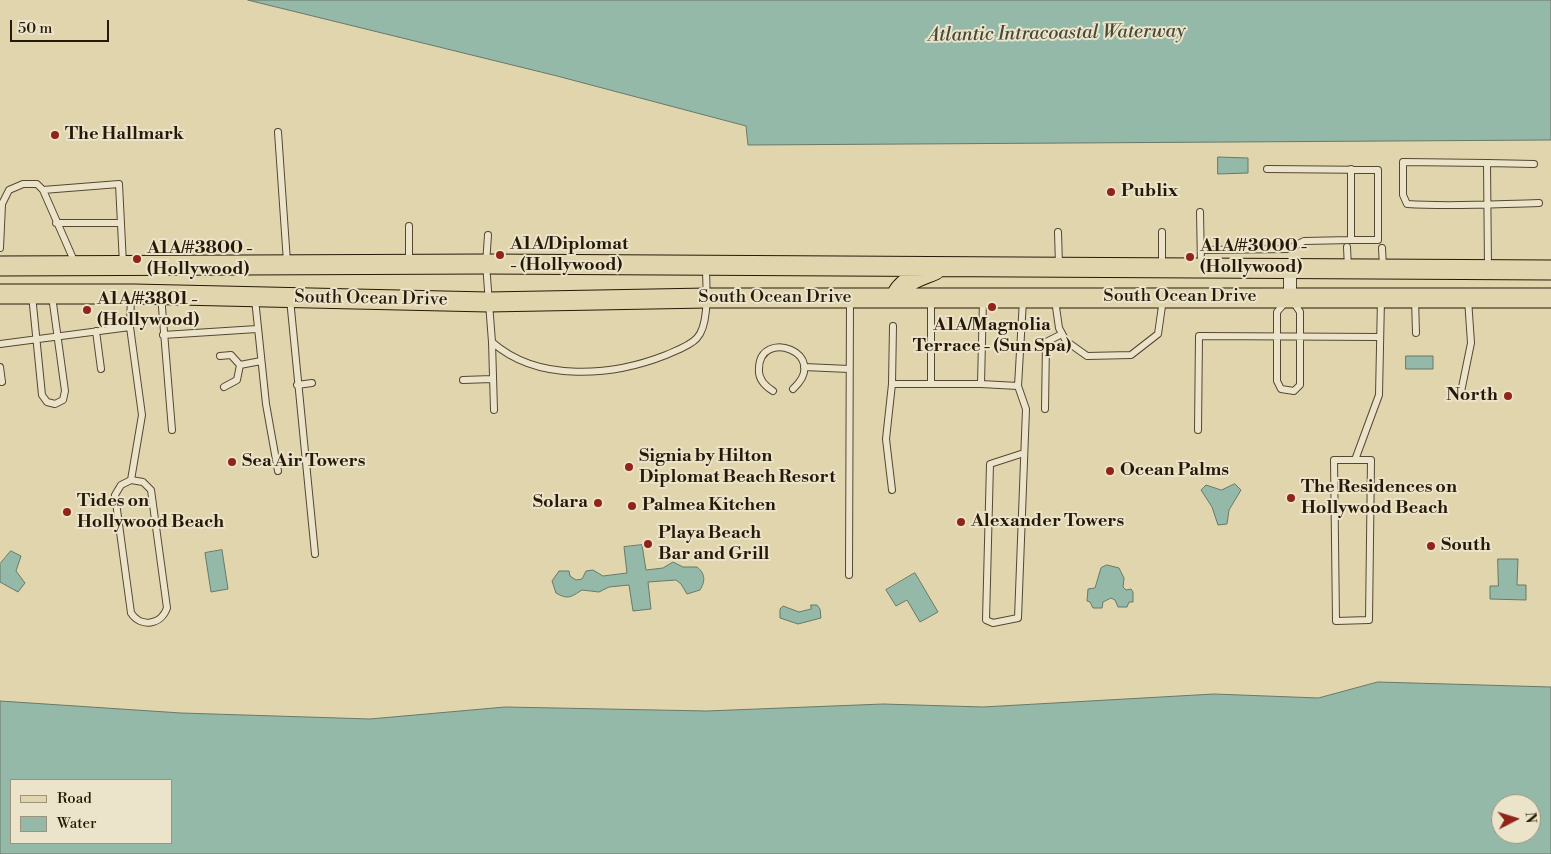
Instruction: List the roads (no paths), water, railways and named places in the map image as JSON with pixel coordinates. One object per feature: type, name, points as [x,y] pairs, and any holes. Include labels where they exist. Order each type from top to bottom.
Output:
[{"type":"main road","name":"South Ocean Drive","points":[[0,266],[164,267],[486,264],[1551,270]]},
{"type":"main road","points":[[128,294],[150,287],[159,278],[164,267]]},
{"type":"main road","points":[[895,298],[898,290],[908,282],[943,267]]},
{"type":"main road","name":"South Ocean Drive","points":[[0,294],[161,294],[488,302],[707,298],[1551,298]]},
{"type":"street","points":[[1290,269],[1290,297]]},
{"type":"lane","points":[[278,132],[287,266]]},
{"type":"lane","points":[[1534,164],[1404,162],[1403,195],[1407,204],[1539,203]]},
{"type":"lane","points":[[1487,163],[1488,270]]},
{"type":"lane","points":[[1201,250],[1289,249],[1304,241],[1349,244],[1378,240],[1378,170],[1267,169]]},
{"type":"lane","points":[[1348,269],[1351,169]]},
{"type":"lane","points":[[0,248],[2,204],[9,190],[23,184],[37,184],[43,190],[76,267]]},
{"type":"lane","points":[[43,190],[119,184],[123,267]]},
{"type":"lane","points":[[1200,212],[1201,269]]},
{"type":"lane","points":[[56,223],[121,223]]},
{"type":"lane","points":[[409,226],[409,265]]},
{"type":"lane","points":[[1058,232],[1059,268]]},
{"type":"lane","points":[[1162,232],[1162,269]]},
{"type":"lane","points":[[488,235],[486,264],[492,342],[494,410]]},
{"type":"lane","points":[[1382,248],[1383,269]]},
{"type":"lane","points":[[1289,249],[1290,269]]},
{"type":"lane","points":[[492,342],[505,354],[533,366],[584,372],[641,365],[675,351],[697,338],[704,320],[707,298],[706,266]]},
{"type":"lane","points":[[32,294],[42,395],[47,402],[55,404],[63,400],[65,391],[52,294]]},
{"type":"lane","points":[[128,294],[130,327],[142,415],[131,480]]},
{"type":"lane","points":[[161,294],[163,335],[172,392],[169,408],[172,430]]},
{"type":"lane","points":[[255,296],[261,361],[278,471]]},
{"type":"lane","points":[[290,297],[297,385],[315,554]]},
{"type":"lane","points":[[1290,297],[1300,312],[1300,385],[1294,391],[1282,389],[1276,381],[1277,312],[1290,297]]},
{"type":"lane","points":[[849,575],[851,508],[850,298]]},
{"type":"lane","points":[[930,298],[931,384]]},
{"type":"lane","points":[[980,384],[983,298]]},
{"type":"lane","points":[[1024,298],[1018,386],[1026,409],[1018,618],[993,623],[986,620],[990,464],[1024,453]]},
{"type":"lane","points":[[1055,298],[1062,334],[1066,340],[1087,356],[1131,355],[1158,334],[1164,298]]},
{"type":"lane","points":[[1355,460],[1378,395],[1382,298]]},
{"type":"lane","points":[[1415,298],[1416,333]]},
{"type":"lane","points":[[1460,392],[1471,343],[1468,298]]},
{"type":"lane","points":[[892,326],[892,384],[886,438],[892,490]]},
{"type":"lane","points":[[0,344],[130,327]]},
{"type":"lane","points":[[163,335],[258,329]]},
{"type":"lane","points":[[96,331],[101,369]]},
{"type":"lane","points":[[1044,409],[1046,342],[1062,334]]},
{"type":"lane","points":[[1198,430],[1199,336],[1380,337]]},
{"type":"lane","points":[[773,391],[762,381],[758,367],[760,360],[770,349],[785,347],[792,349],[802,359],[804,366],[801,382],[793,389]]},
{"type":"lane","points":[[220,356],[231,355],[240,365]]},
{"type":"lane","points":[[240,365],[261,361]]},
{"type":"lane","points":[[224,387],[237,380],[240,365]]},
{"type":"lane","points":[[804,366],[849,369]]},
{"type":"lane","points":[[0,367],[2,382]]},
{"type":"lane","points":[[464,380],[492,379]]},
{"type":"lane","points":[[297,385],[312,383]]},
{"type":"lane","points":[[892,384],[1018,386]]},
{"type":"lane","points":[[1334,460],[1355,460],[1371,460],[1369,620],[1336,621],[1334,460]]},
{"type":"lane","points":[[131,480],[143,482],[151,490],[167,608],[165,614],[156,622],[145,623],[134,618],[131,613],[115,495],[121,485],[131,480]]},
{"type":"water","name":"Atlantic Intracoastal Waterway","points":[[248,0],[1551,0],[1551,140],[748,145],[746,126],[557,76]]},
{"type":"water","points":[[1218,157],[1248,158],[1248,173],[1218,174]]},
{"type":"water","points":[[1406,356],[1433,356],[1433,369],[1406,369]]},
{"type":"water","points":[[1235,484],[1241,490],[1229,510],[1227,524],[1218,525],[1212,507],[1201,490],[1206,485],[1221,490]]},
{"type":"water","points":[[642,545],[646,570],[663,568],[673,562],[683,567],[697,567],[702,572],[704,578],[700,590],[687,594],[676,580],[648,582],[651,609],[633,611],[629,585],[609,587],[599,592],[582,590],[569,597],[556,593],[552,581],[559,571],[569,571],[570,576],[576,580],[582,579],[586,571],[593,570],[603,576],[627,573],[624,547]]},
{"type":"water","points":[[222,550],[228,589],[211,592],[205,553]]},
{"type":"water","points":[[11,551],[21,556],[16,571],[25,583],[18,592],[0,582],[0,564]]},
{"type":"water","points":[[1498,559],[1518,559],[1517,585],[1526,585],[1526,600],[1490,599],[1490,586],[1498,586]]},
{"type":"water","points":[[1107,565],[1119,568],[1124,578],[1123,587],[1126,590],[1131,589],[1133,592],[1133,602],[1129,602],[1127,607],[1118,607],[1115,600],[1111,598],[1103,602],[1102,608],[1093,608],[1090,602],[1087,601],[1088,589],[1095,588],[1101,568]]},
{"type":"water","points":[[915,573],[938,612],[920,622],[907,600],[896,606],[886,590]]},
{"type":"water","points":[[811,605],[817,605],[820,609],[821,618],[798,624],[780,618],[780,609],[783,606],[799,612],[811,609]]},
{"type":"water","points":[[1378,682],[1551,687],[1551,854],[0,854],[0,701],[181,713],[370,719],[505,707],[707,711],[883,704],[983,707],[1214,694],[1318,698]]},
{"type":"place","name":"The Hallmark","points":[[55,135]]},
{"type":"place","name":"Publix","points":[[1111,192]]},
{"type":"place","name":"A1A/Diplomat - (Hollywood)","points":[[500,255]]},
{"type":"place","name":"A1A/#3000 - (Hollywood)","points":[[1190,257]]},
{"type":"place","name":"A1A/#3800 - (Hollywood)","points":[[137,259]]},
{"type":"place","name":"A1A/Magnolia Terrace - (Sun Spa)","points":[[992,307]]},
{"type":"place","name":"A1A/#3801 - (Hollywood)","points":[[87,310]]},
{"type":"place","name":"North","points":[[1508,396]]},
{"type":"place","name":"Sea Air Towers","points":[[232,462]]},
{"type":"place","name":"Signia by Hilton Diplomat Beach Resort","points":[[629,467]]},
{"type":"place","name":"Ocean Palms","points":[[1110,471]]},
{"type":"place","name":"The Residences on Hollywood Beach","points":[[1291,498]]},
{"type":"place","name":"Solara","points":[[598,503]]},
{"type":"place","name":"Palmea Kitchen","points":[[632,506]]},
{"type":"place","name":"Tides on Hollywood Beach","points":[[67,512]]},
{"type":"place","name":"Alexander Towers","points":[[961,522]]},
{"type":"place","name":"Playa Beach Bar and Grill","points":[[648,544]]},
{"type":"place","name":"South","points":[[1431,546]]}]
